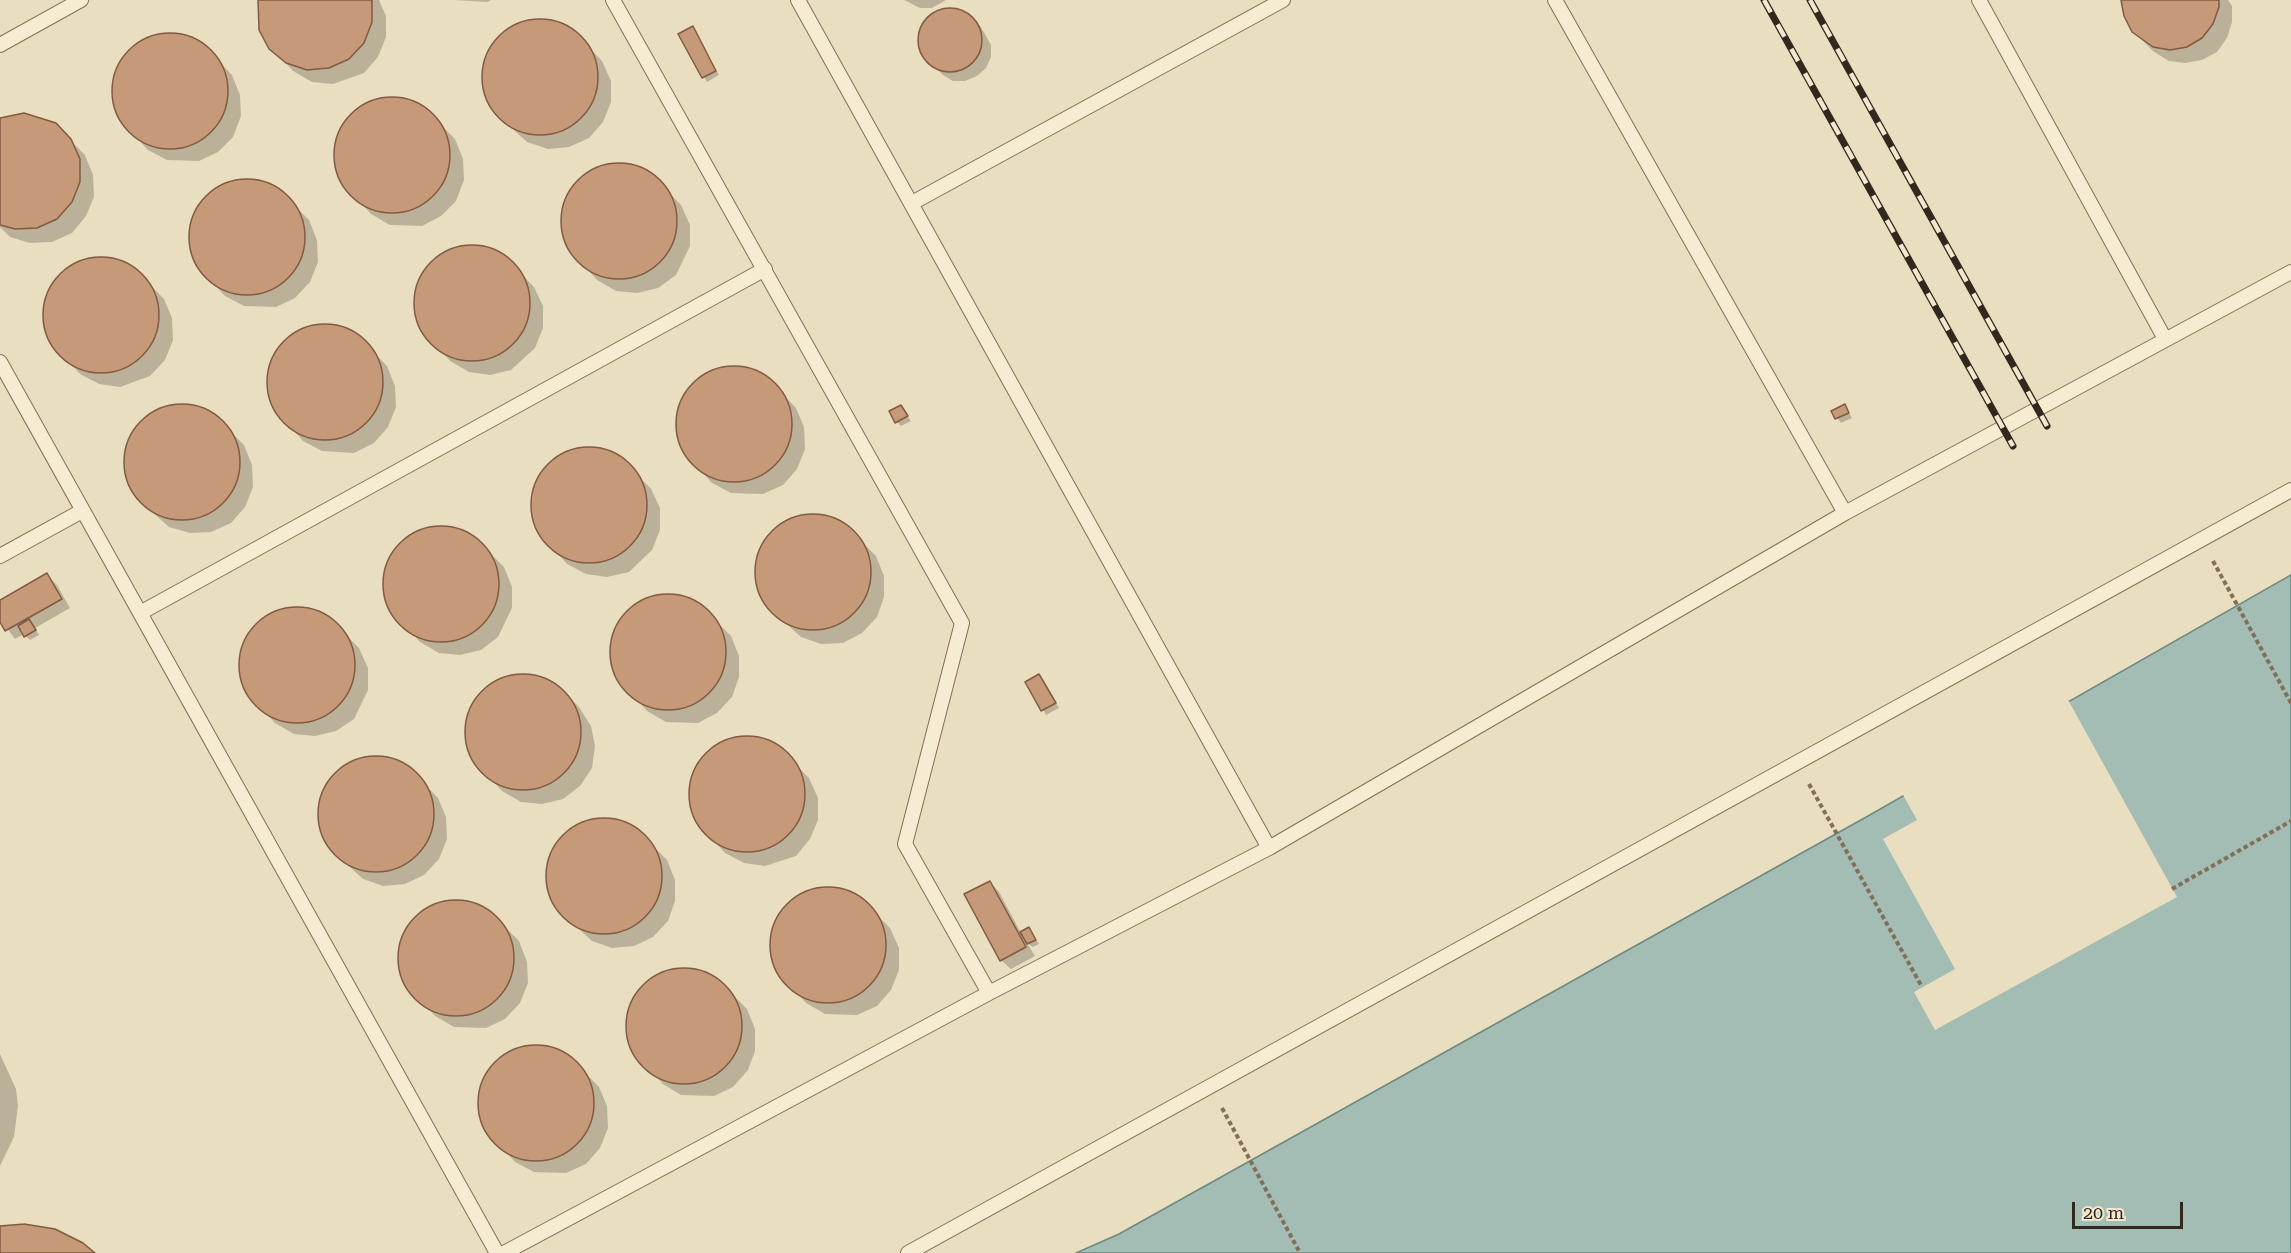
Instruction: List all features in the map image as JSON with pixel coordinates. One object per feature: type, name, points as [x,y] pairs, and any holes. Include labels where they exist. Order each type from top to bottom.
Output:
[{"type":"lane","points":[[0,45],[81,0]]},
{"type":"lane","points":[[613,0],[962,623],[905,844],[989,993]]},
{"type":"lane","points":[[798,0],[1269,848]]},
{"type":"lane","points":[[912,203],[1283,0]]},
{"type":"lane","points":[[1555,0],[1845,513]]},
{"type":"lane","points":[[1979,0],[2165,339]]},
{"type":"lane","points":[[140,613],[765,269]]},
{"type":"lane","points":[[504,1253],[989,993],[1269,848],[1845,513],[2291,273]]},
{"type":"lane","points":[[0,362],[497,1253]]},
{"type":"lane","points":[[908,1253],[2291,489]]},
{"type":"lane","points":[[0,556],[82,511]]},
{"type":"path","points":[[2202,540],[2291,703]]},
{"type":"path","points":[[1808,780],[1922,987]]},
{"type":"path","points":[[2172,889],[2291,821]]},
{"type":"path","points":[[1210,1087],[1300,1253]]},
{"type":"water","points":[[2291,575],[2291,1253],[1076,1253],[1119,1234],[1868,816]]},
{"type":"pier","points":[[2067,698],[2177,897],[1935,1030],[1914,992],[1955,969],[1883,839],[1917,820],[1902,793]]},
{"type":"building","points":[[258,0],[372,0],[372,22],[364,43],[349,59],[329,68],[307,70],[286,63],[269,49],[259,30]]},
{"type":"building","points":[[2121,0],[2219,0],[2219,7],[2213,24],[2202,38],[2187,47],[2170,50],[2153,47],[2132,32],[2124,16]]},
{"type":"building","points":[[944,8],[956,8],[973,17],[980,28],[982,40],[980,52],[973,63],[956,72],[944,72],[932,67],[923,58],[918,46],[918,34],[923,22],[932,13]]},
{"type":"building","points":[[540,19],[562,23],[581,36],[594,55],[598,77],[594,99],[581,118],[562,131],[540,135],[518,131],[499,118],[486,99],[482,77],[486,55],[499,36],[518,23]]},
{"type":"building","points":[[693,26],[716,71],[702,78],[678,34]]},
{"type":"building","points":[[170,33],[192,37],[211,50],[224,69],[228,91],[224,113],[211,132],[192,145],[170,149],[148,145],[129,132],[116,113],[112,91],[116,69],[129,50],[148,37]]},
{"type":"building","points":[[392,97],[414,101],[433,114],[446,133],[450,155],[446,177],[433,196],[414,209],[392,213],[370,209],[351,196],[338,177],[334,155],[338,133],[351,114],[370,101]]},
{"type":"building","points":[[24,113],[56,123],[71,139],[80,159],[80,182],[72,202],[57,219],[37,228],[15,229],[0,225],[0,118]]},
{"type":"building","points":[[619,163],[641,167],[660,180],[673,199],[677,221],[673,243],[660,262],[641,275],[619,279],[597,275],[578,262],[565,243],[561,221],[565,199],[578,180],[597,167]]},
{"type":"building","points":[[247,179],[269,183],[288,196],[301,215],[305,237],[301,259],[288,278],[269,291],[247,295],[225,291],[206,278],[193,259],[189,237],[193,215],[206,196],[225,183]]},
{"type":"building","points":[[472,245],[494,249],[513,262],[526,281],[530,303],[526,325],[513,344],[494,357],[472,361],[450,357],[431,344],[418,325],[414,303],[418,281],[431,262],[450,249]]},
{"type":"building","points":[[101,257],[123,261],[142,274],[155,293],[159,315],[155,337],[142,356],[123,369],[101,373],[79,369],[60,356],[47,337],[43,315],[47,293],[60,274],[79,261]]},
{"type":"building","points":[[325,324],[347,328],[366,341],[379,360],[383,382],[379,404],[366,423],[347,436],[325,440],[303,436],[284,423],[271,404],[267,382],[271,360],[284,341],[303,328]]},
{"type":"building","points":[[734,366],[756,370],[775,383],[788,402],[792,424],[788,446],[775,465],[756,478],[734,482],[712,478],[693,465],[680,446],[676,424],[680,402],[693,383],[712,370]]},
{"type":"building","points":[[182,404],[204,408],[223,421],[236,440],[240,462],[236,484],[223,503],[204,516],[182,520],[160,516],[141,503],[128,484],[124,462],[128,440],[141,421],[160,408]]},
{"type":"building","points":[[1845,404],[1849,413],[1835,419],[1831,411]]},
{"type":"building","points":[[901,405],[908,416],[895,423],[889,411]]},
{"type":"building","points":[[589,447],[611,451],[630,464],[643,483],[647,505],[643,527],[630,546],[611,559],[589,563],[567,559],[548,546],[535,527],[531,505],[535,483],[548,464],[567,451]]},
{"type":"building","points":[[813,514],[835,518],[854,531],[867,550],[871,572],[867,594],[854,613],[835,626],[813,630],[791,626],[772,613],[759,594],[755,572],[759,550],[772,531],[791,518]]},
{"type":"building","points":[[441,526],[463,530],[482,543],[495,562],[499,584],[495,606],[482,625],[463,638],[441,642],[419,638],[400,625],[387,606],[383,584],[387,562],[400,543],[419,530]]},
{"type":"building","points":[[47,573],[62,599],[5,631],[0,622],[0,600]]},
{"type":"building","points":[[668,594],[690,598],[709,611],[722,630],[726,652],[722,674],[709,693],[690,706],[668,710],[646,706],[627,693],[614,674],[610,652],[614,630],[627,611],[646,598]]},
{"type":"building","points":[[297,607],[319,611],[338,624],[351,643],[355,665],[351,687],[338,706],[319,719],[297,723],[275,719],[256,706],[243,687],[239,665],[243,643],[256,624],[275,611]]},
{"type":"building","points":[[29,619],[36,630],[24,637],[18,626]]},
{"type":"building","points":[[523,674],[545,678],[564,691],[577,710],[581,732],[577,754],[564,773],[545,786],[523,790],[501,786],[482,773],[469,754],[465,732],[469,710],[482,691],[501,678]]},
{"type":"building","points":[[1039,674],[1056,703],[1041,711],[1025,682]]},
{"type":"building","points":[[747,736],[769,740],[788,753],[801,772],[805,794],[801,816],[788,835],[769,848],[747,852],[725,848],[706,835],[693,816],[689,794],[693,772],[706,753],[725,740]]},
{"type":"building","points":[[376,756],[398,760],[417,773],[430,792],[434,814],[430,836],[417,855],[398,868],[376,872],[354,868],[335,855],[322,836],[318,814],[322,792],[335,773],[354,760]]},
{"type":"building","points":[[604,818],[626,822],[645,835],[658,854],[662,876],[658,898],[645,917],[626,930],[604,934],[582,930],[563,917],[550,898],[546,876],[550,854],[563,835],[582,822]]},
{"type":"building","points":[[990,881],[1026,947],[1000,961],[964,894]]},
{"type":"building","points":[[828,887],[850,891],[869,904],[882,923],[886,945],[882,967],[869,986],[850,999],[828,1003],[806,999],[787,986],[774,967],[770,945],[774,923],[787,904],[806,891]]},
{"type":"building","points":[[456,900],[478,904],[497,917],[510,936],[514,958],[510,980],[497,999],[478,1012],[456,1016],[434,1012],[415,999],[402,980],[398,958],[402,936],[415,917],[434,904]]},
{"type":"building","points":[[1029,927],[1036,940],[1027,944],[1020,932]]},
{"type":"building","points":[[684,968],[706,972],[725,985],[738,1004],[742,1026],[738,1048],[725,1067],[706,1080],[684,1084],[662,1080],[643,1067],[630,1048],[626,1026],[630,1004],[643,985],[662,972]]},
{"type":"building","points":[[536,1045],[558,1049],[577,1062],[590,1081],[594,1103],[590,1125],[577,1144],[558,1157],[536,1161],[514,1157],[495,1144],[482,1125],[478,1103],[482,1081],[495,1062],[514,1049]]},
{"type":"building","points":[[24,1224],[55,1229],[83,1243],[95,1253],[0,1253],[0,1226]]},
{"type":"railway","points":[[1764,0],[2013,446]]},
{"type":"railway","points":[[1810,0],[2047,426]]}]
